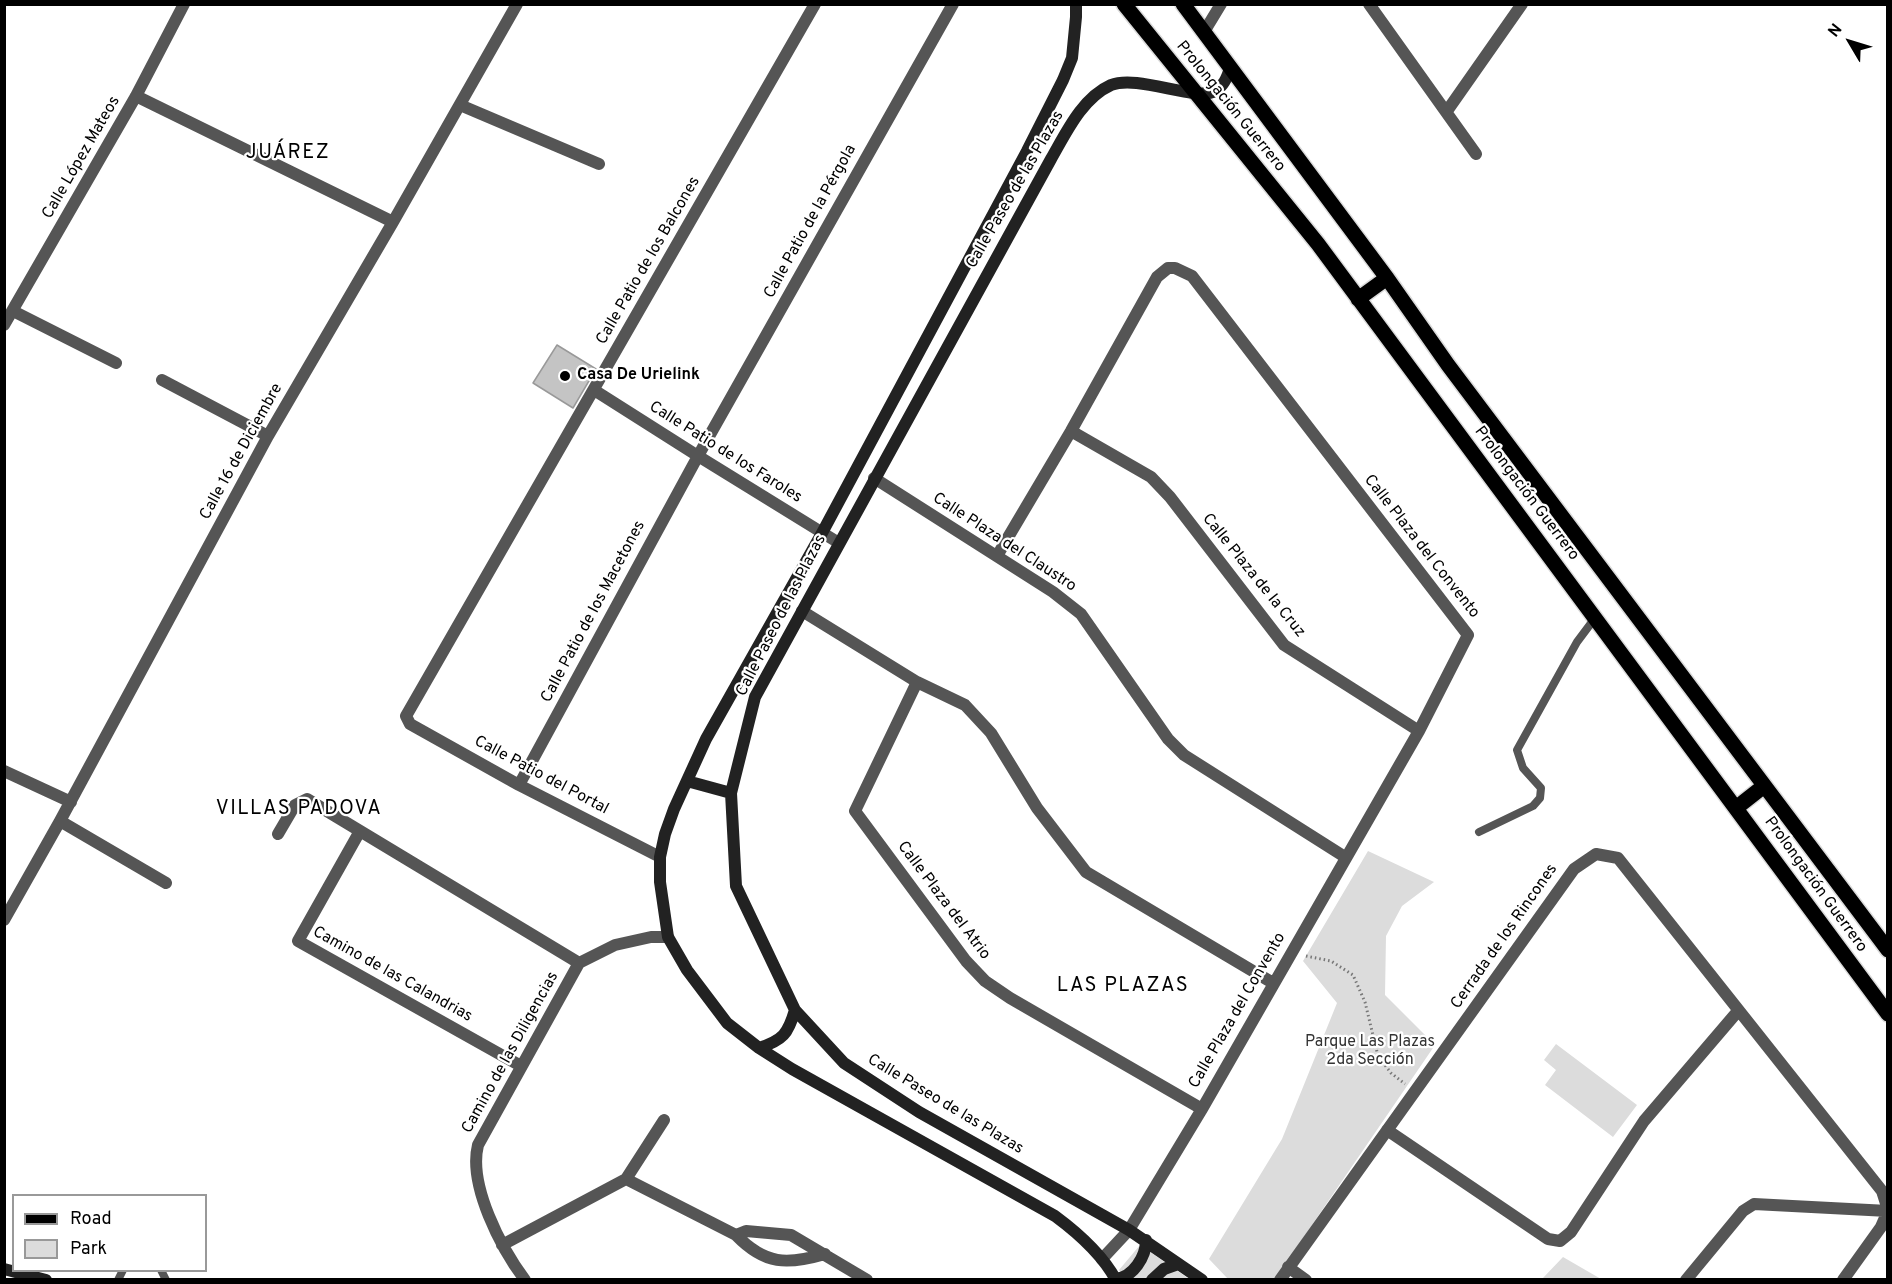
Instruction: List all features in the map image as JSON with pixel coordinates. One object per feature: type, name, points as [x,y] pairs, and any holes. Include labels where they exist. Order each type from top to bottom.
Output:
[{"type":"main road","name":"Prolongación Guerrero","points":[[1124,4],[1318,244],[1887,1014]]},
{"type":"main road","name":"Prolongación Guerrero","points":[[1183,4],[1387,278],[1448,365],[1887,950]]},
{"type":"main road","points":[[1358,299],[1387,278]]},
{"type":"main road","points":[[1736,808],[1764,786]]},
{"type":"street","name":"Calle López Mateos","points":[[4,325],[136,96],[184,4]]},
{"type":"street","name":"Calle 16 de Diciembre","points":[[4,920],[268,436],[517,4]]},
{"type":"street","name":"Calle Patio de los Balcones","points":[[408,721],[406,716],[815,4]]},
{"type":"street","name":"Calle Patio de la Pérgola","points":[[698,456],[953,4]]},
{"type":"street","name":"Calle Paseo de las Plazas","points":[[1076,4],[1076,28],[1072,57],[1063,80],[822,533],[706,740],[674,809],[660,857],[662,900],[668,937],[687,970],[727,1023],[759,1048],[792,1069],[1055,1216],[1076,1232],[1116,1279]]},
{"type":"street","points":[[1204,32],[1221,4]]},
{"type":"street","points":[[1369,4],[1476,154]]},
{"type":"street","points":[[1447,111],[1522,4]]},
{"type":"street","name":"Calle Paseo de las Plazas","points":[[1202,1280],[1146,1240],[919,1112],[844,1063],[795,1010],[736,886],[730,793],[755,697],[1051,159],[1086,104],[1110,85],[1121,82],[1210,93],[1216,91],[1226,80],[1230,69]]},
{"type":"street","points":[[136,96],[393,222]]},
{"type":"street","points":[[460,105],[599,164]]},
{"type":"street","name":"Calle Plaza del Convento","points":[[997,556],[1071,431],[1157,277],[1168,268],[1175,268],[1192,276],[1468,635],[1419,730],[1202,1109],[1129,1230],[1102,1260]]},
{"type":"street","points":[[13,311],[116,363]]},
{"type":"street","points":[[162,380],[268,436]]},
{"type":"street","name":"Calle Patio de los Faroles","points":[[594,390],[839,543]]},
{"type":"street","name":"Calle Plaza de la Cruz","points":[[1071,431],[1151,477],[1170,497],[1284,645],[1419,730]]},
{"type":"street","name":"Calle Patio de los Macetones","points":[[519,785],[698,456]]},
{"type":"street","name":"Calle Plaza del Claustro","points":[[874,478],[1053,592],[1081,614],[1168,739],[1184,756],[1345,857]]},
{"type":"street","points":[[802,611],[916,682],[965,705],[991,733],[1037,808],[1086,872],[1273,983]]},
{"type":"street","name":"Calle Plaza del Atrio","points":[[916,682],[855,811],[966,961],[985,981],[1010,998],[1202,1109]]},
{"type":"street","name":"Calle Patio del Portal","points":[[408,721],[519,785],[660,857]]},
{"type":"street","points":[[4,771],[70,802]]},
{"type":"street","points":[[687,781],[730,793]]},
{"type":"street","points":[[278,834],[296,805],[308,799],[579,963]]},
{"type":"street","points":[[60,821],[166,883]]},
{"type":"street","name":"Camino de las Calandrias","points":[[360,831],[298,941],[521,1066]]},
{"type":"street","name":"Cerrada de los Rincones","points":[[1280,1280],[1574,869],[1596,854],[1618,858],[1882,1191],[1887,1211]]},
{"type":"street","name":"Camino de las Diligencias","points":[[525,1280],[502,1245],[479,1184],[475,1167],[478,1145],[579,963],[615,945],[651,937],[668,937]]},
{"type":"street","points":[[759,1048],[775,1043],[784,1036],[790,1027],[795,1010]]},
{"type":"street","points":[[1387,1130],[1548,1239],[1560,1241],[1571,1232],[1644,1120],[1738,1011]]},
{"type":"street","points":[[502,1245],[626,1179],[664,1120]]},
{"type":"street","points":[[626,1179],[736,1236],[754,1252],[777,1260],[808,1259],[825,1254]]},
{"type":"street","points":[[1686,1280],[1743,1211],[1754,1204],[1887,1211],[1881,1227],[1843,1280]]},
{"type":"street","points":[[736,1236],[746,1231],[791,1235],[867,1280]]},
{"type":"street","points":[[1116,1279],[1125,1277],[1134,1270],[1143,1256],[1146,1240]]},
{"type":"street","points":[[1152,1280],[1164,1269],[1178,1264]]},
{"type":"street","points":[[1288,1267],[1306,1280]]},
{"type":"street","points":[[16,1272],[40,1278]]},
{"type":"lane","points":[[1479,832],[1533,806],[1540,798],[1541,788],[1523,768],[1517,750],[1577,642],[1595,618]]},
{"type":"path","points":[[1289,954],[1331,960],[1353,975],[1365,1002],[1378,1056],[1391,1073],[1415,1092]]},
{"type":"green space","name":"Parque Las Plazas 2da Sección","points":[[1368,851],[1434,882],[1402,906],[1386,936],[1385,995],[1435,1045],[1275,1279],[1228,1279],[1209,1259],[1282,1139],[1337,1003],[1303,961]]},
{"type":"green space","points":[[1556,1044],[1637,1105],[1613,1137],[1545,1085],[1556,1070],[1544,1060]]},
{"type":"green space","points":[[1140,1245],[1189,1279],[1124,1279],[1119,1270]]},
{"type":"green space","points":[[1563,1257],[1601,1279],[1542,1279]]},
{"type":"building","name":"Casa De Urielink","points":[[557,345],[596,369],[573,408],[533,383]]},
{"type":"place","name":"Casa De Urielink","points":[[565,376]]},
{"type":"district","name":"JUÁREZ","points":[[288,154]]},
{"type":"district","name":"VILLAS PADOVA","points":[[299,810]]},
{"type":"district","name":"LAS PLAZAS","points":[[1123,987]]}]
